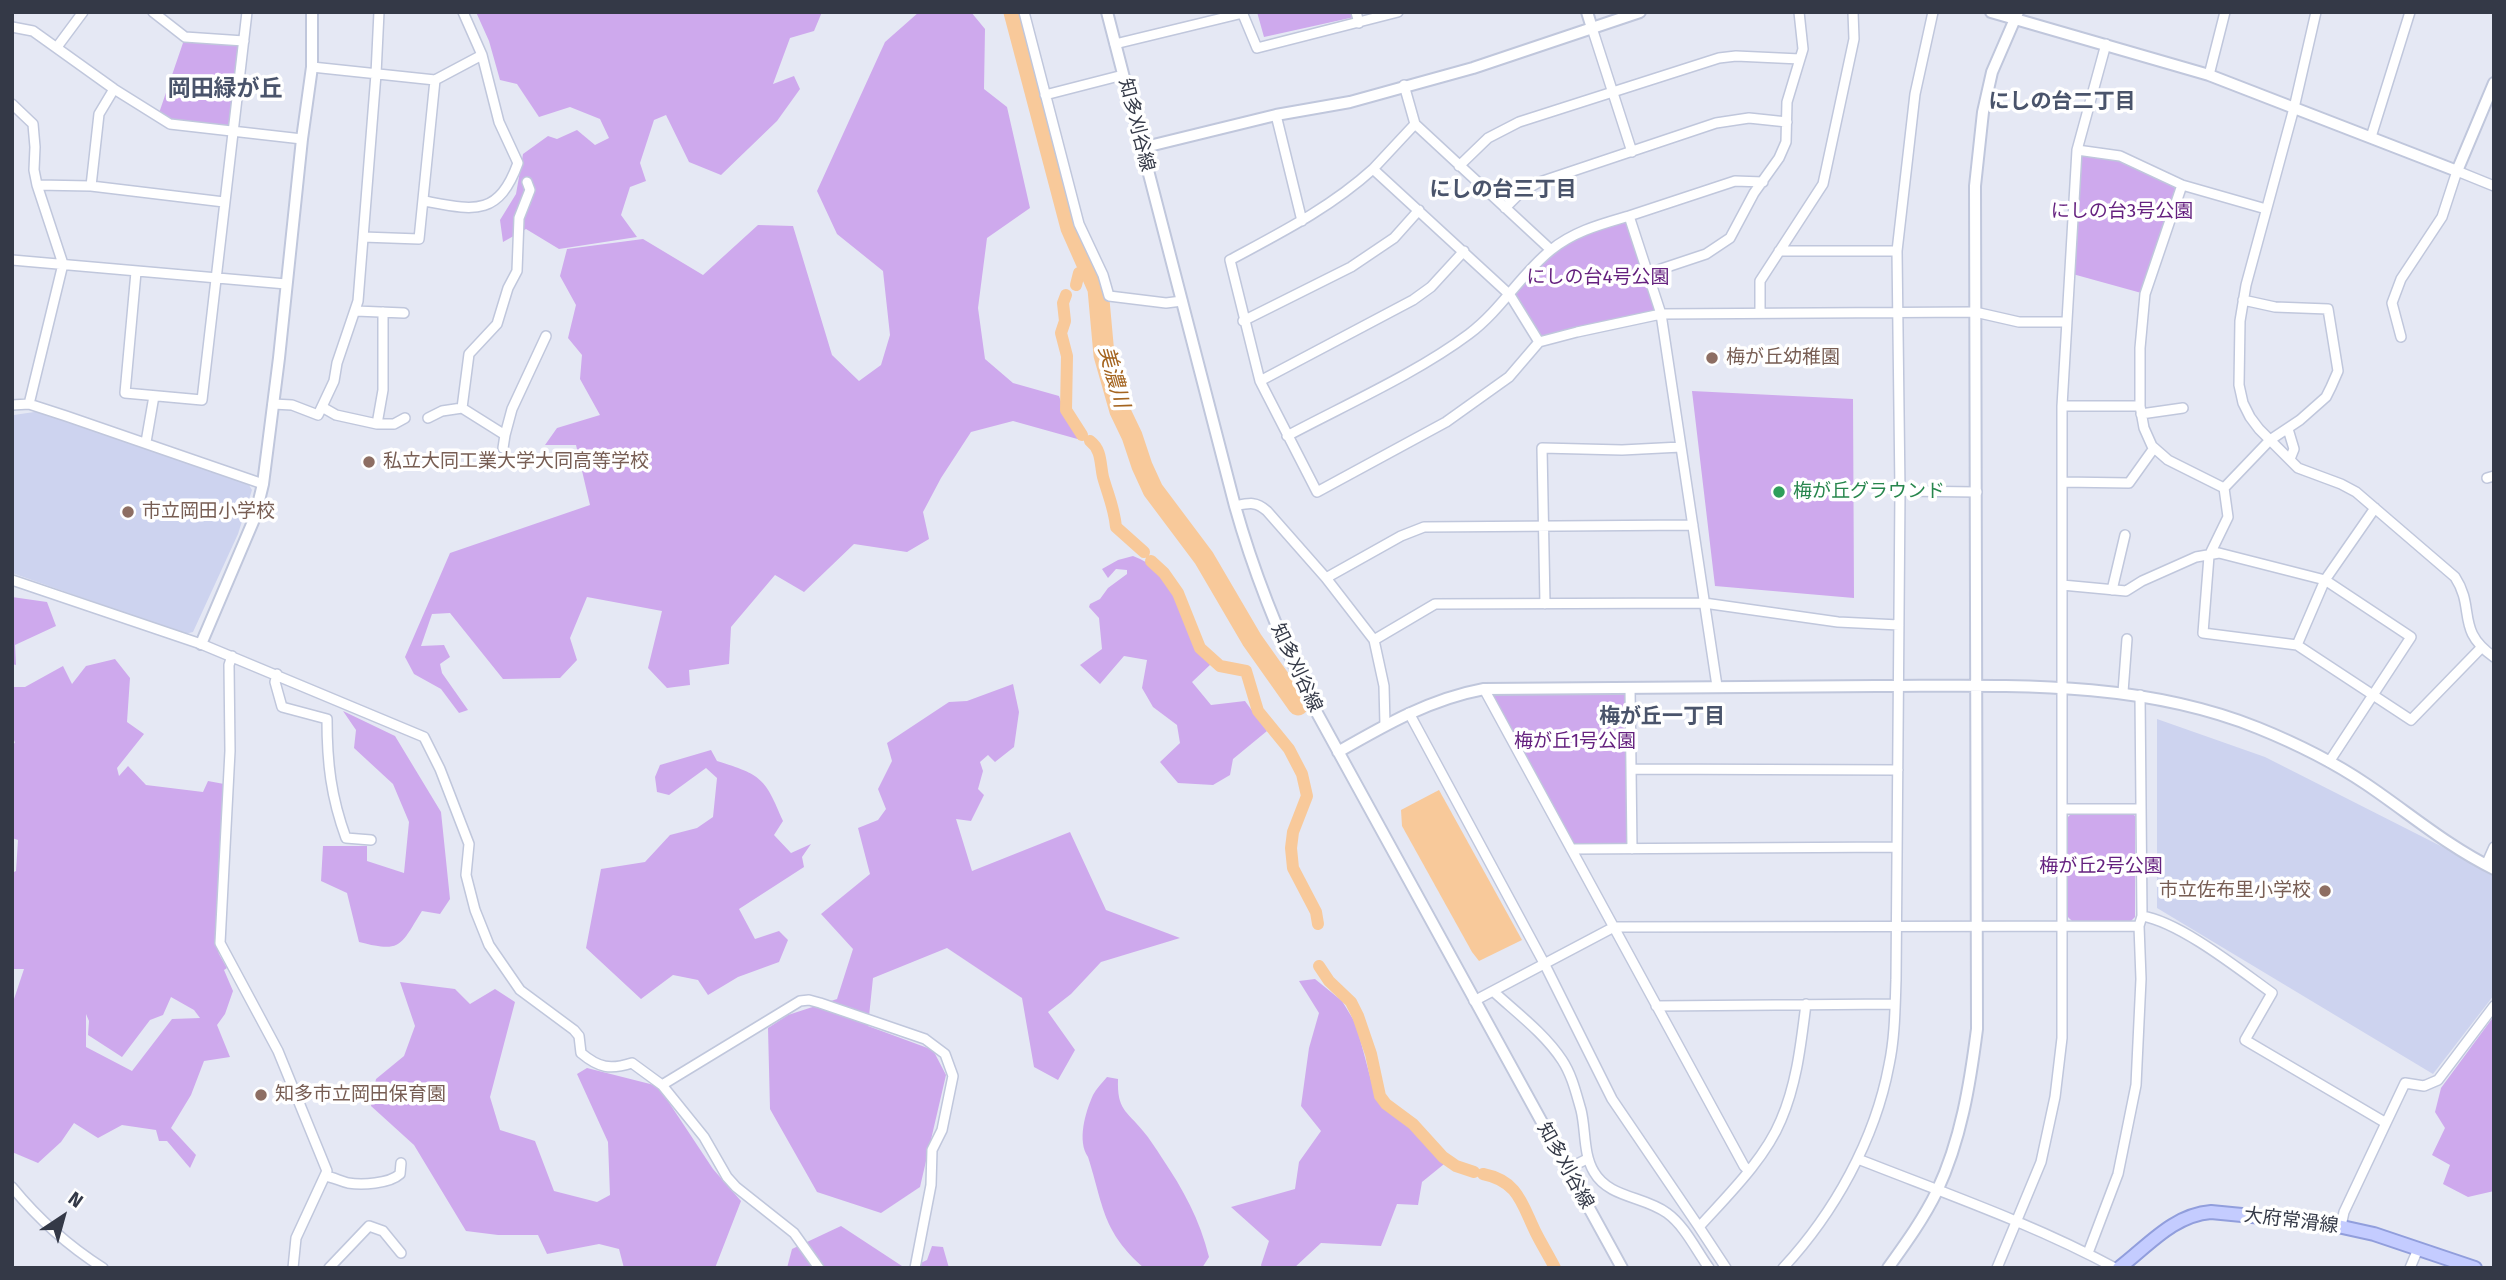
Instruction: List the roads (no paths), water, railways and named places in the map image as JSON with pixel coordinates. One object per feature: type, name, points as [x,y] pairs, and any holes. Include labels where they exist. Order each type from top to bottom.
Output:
[{"type":"main road","name":"大府常滑線","points":[[2117,1268],[2169,1227],[2195,1214],[2211,1212],[2309,1220],[2341,1226],[2475,1268]]},
{"type":"street","points":[[57,47],[83,12]]},
{"type":"street","points":[[153,12],[186,37],[244,41]]},
{"type":"street","points":[[136,272],[125,393],[202,400],[247,12]]},
{"type":"street","points":[[201,643],[255,517],[263,484],[312,67],[313,12]]},
{"type":"street","points":[[273,404],[292,405],[318,415],[334,381],[337,363],[356,311],[379,12]]},
{"type":"street","points":[[424,201],[466,208],[486,205],[502,196],[518,163],[499,122],[482,55],[463,12]]},
{"type":"street","points":[[1024,12],[1079,224],[1103,275],[1109,296],[1166,303],[1182,301]]},
{"type":"street","name":"知多刈谷線","points":[[1107,12],[1235,506],[1270,614],[1301,683],[1338,752],[1622,1268]]},
{"type":"street","points":[[1356,12],[1359,23]]},
{"type":"street","points":[[1115,44],[1242,13],[1257,48],[1398,12]]},
{"type":"street","points":[[1587,12],[1632,152]]},
{"type":"street","points":[[1141,148],[1276,115],[1350,102],[1472,68],[1640,12]]},
{"type":"street","points":[[1649,273],[1706,254],[1730,238],[1754,193],[1779,158],[1786,142],[1787,102],[1800,59],[1803,38],[1799,12]]},
{"type":"street","points":[[1760,312],[1760,281],[1823,184],[1854,39],[1853,12]]},
{"type":"street","points":[[1783,1268],[1831,1204],[1858,1159],[1882,1094],[1889,1066],[1895,1004],[1898,770],[1900,491],[1897,251],[1915,94],[1933,12]]},
{"type":"street","points":[[1991,12],[2017,16],[2209,75],[2494,186]]},
{"type":"street","points":[[2209,75],[2225,12]]},
{"type":"street","points":[[2316,12],[2294,108],[2243,300],[2239,385],[2242,403],[2250,417],[2298,468],[2356,492],[2455,578],[2462,588],[2472,637],[2481,648],[2494,656]]},
{"type":"street","points":[[2371,137],[2410,12]]},
{"type":"street","points":[[1888,1268],[1938,1190],[1961,1125],[1971,1078],[1977,1029],[1975,186],[1983,113],[1992,72],[2017,16]]},
{"type":"street","points":[[12,27],[33,31],[114,89],[170,124],[302,139]]},
{"type":"street","points":[[1997,1268],[2041,1162],[2055,1097],[2062,1038],[2062,406],[2066,358],[2065,322],[2077,150],[2106,44]]},
{"type":"street","points":[[312,67],[435,79],[482,55]]},
{"type":"street","points":[[1459,166],[1488,138],[1519,122],[1612,91],[1719,58],[1736,56],[1800,59]]},
{"type":"street","points":[[1045,95],[1123,75]]},
{"type":"street","points":[[363,237],[419,239],[435,79]]},
{"type":"street","points":[[2401,337],[2392,303],[2401,279],[2442,217],[2457,171],[2494,83]]},
{"type":"street","points":[[1404,85],[1415,124],[1550,250]]},
{"type":"street","points":[[91,186],[99,114],[114,89]]},
{"type":"street","points":[[12,104],[33,124],[37,186],[63,264],[29,404]]},
{"type":"street","points":[[1276,115],[1302,221]]},
{"type":"street","points":[[1505,208],[1520,192],[1537,183],[1729,120],[1749,118],[1787,122]]},
{"type":"street","points":[[1415,124],[1373,169],[1334,201],[1230,260],[1260,381],[1317,492],[1446,422],[1509,377],[1539,342],[1661,314],[1975,312],[2019,322],[2065,322]]},
{"type":"street","points":[[2077,150],[2120,156],[2182,185],[2266,209]]},
{"type":"street","points":[[1373,169],[1510,295],[1539,342]]},
{"type":"street","points":[[1287,436],[1451,347],[1487,319],[1550,250],[1568,238],[1735,181],[1763,182]]},
{"type":"street","points":[[462,408],[469,354],[497,324],[508,288],[517,271],[519,218],[530,190],[527,182]]},
{"type":"street","points":[[2182,185],[2145,294],[2140,348],[2141,410],[2144,428],[2154,448],[2168,460],[2224,488]]},
{"type":"street","points":[[37,186],[91,186],[224,202]]},
{"type":"street","points":[[1243,321],[1351,267],[1394,238],[1419,210]]},
{"type":"street","points":[[1629,216],[1661,314],[1717,685]]},
{"type":"street","points":[[1260,381],[1413,300],[1431,287],[1464,251]]},
{"type":"street","points":[[1779,251],[1897,251]]},
{"type":"street","points":[[12,260],[286,284]]},
{"type":"street","points":[[2224,488],[2270,440],[2288,429],[2326,397],[2339,371],[2328,309],[2275,307],[2243,300]]},
{"type":"street","points":[[356,311],[404,313]]},
{"type":"street","points":[[377,424],[383,390],[383,312]]},
{"type":"street","points":[[503,448],[512,409],[546,336]]},
{"type":"street","points":[[146,442],[154,396]]},
{"type":"street","points":[[12,405],[29,404],[263,484]]},
{"type":"street","points":[[2062,406],[2141,410],[2183,408]]},
{"type":"street","points":[[322,407],[336,415],[377,424],[394,424],[405,418]]},
{"type":"street","points":[[428,418],[442,411],[462,408],[505,435]]},
{"type":"street","points":[[2288,429],[2294,449],[2290,459]]},
{"type":"street","points":[[1545,604],[1542,449],[1622,450],[1681,447]]},
{"type":"street","points":[[2062,482],[2129,483],[2154,448]]},
{"type":"street","points":[[2224,488],[2228,517],[2210,554],[2203,633],[2297,645],[2411,720],[2481,648]]},
{"type":"street","points":[[1900,491],[1977,492]]},
{"type":"street","points":[[1235,506],[1251,502],[1261,505],[1326,578],[1374,640],[1384,686],[1385,725]]},
{"type":"street","points":[[2297,645],[2325,580],[2375,508]]},
{"type":"street","points":[[1326,578],[1401,536],[1424,527],[1693,525]]},
{"type":"street","points":[[2112,590],[2125,535]]},
{"type":"street","points":[[2062,585],[2126,591],[2196,557],[2219,553],[2325,580],[2411,637],[2329,762]]},
{"type":"street","points":[[12,580],[201,643],[424,737],[440,769],[469,844],[466,874],[475,910],[489,945],[520,990],[574,1030],[579,1036],[581,1053],[595,1063],[604,1068],[616,1068],[632,1063],[663,1085],[704,1136],[727,1177],[794,1233],[819,1268]]},
{"type":"street","points":[[1374,640],[1435,604],[1704,603],[1838,622],[1899,625]]},
{"type":"street","points":[[2123,692],[2127,639]]},
{"type":"street","points":[[232,656],[229,665],[230,751],[220,943],[278,1051],[326,1168],[325,1177],[296,1238],[293,1268]]},
{"type":"street","points":[[278,674],[275,682],[282,707],[327,719],[327,762],[346,838],[371,840]]},
{"type":"street","points":[[1338,752],[1409,713],[1449,697],[1484,689],[1717,685],[1976,686],[2062,687],[2123,692],[2176,702],[2231,718],[2304,748],[2365,783],[2456,848],[2490,867],[2494,847]]},
{"type":"street","points":[[1630,688],[1632,849]]},
{"type":"street","points":[[1484,689],[1749,1171]]},
{"type":"street","points":[[2088,1253],[2118,1174],[2136,1085],[2141,979],[2140,695]]},
{"type":"street","points":[[1409,713],[1544,963],[1612,1099],[1726,1268]]},
{"type":"street","points":[[1631,769],[1898,770]]},
{"type":"street","points":[[2062,809],[2141,809]]},
{"type":"street","points":[[1571,849],[1897,847]]},
{"type":"street","points":[[1474,1001],[1614,927],[2063,926],[2152,918],[2182,933],[2272,993],[2245,1040],[2386,1123]]},
{"type":"street","points":[[1494,992],[1563,1060],[1574,1083],[1582,1115],[1587,1159],[1594,1173],[1604,1185],[1668,1214],[1678,1223],[1709,1268]]},
{"type":"street","points":[[663,1085],[800,1001],[820,1003],[925,1039],[938,1047],[945,1054],[953,1076],[942,1130],[932,1150],[931,1185],[915,1268]]},
{"type":"street","points":[[1699,1227],[1749,1171],[1781,1122],[1797,1069],[1806,1004]]},
{"type":"street","points":[[1656,1006],[1895,1004]]},
{"type":"street","points":[[2341,1226],[2344,1212],[2405,1083],[2424,1086],[2438,1080],[2494,1006]]},
{"type":"street","points":[[1567,1169],[1587,1159]]},
{"type":"street","points":[[1858,1159],[2016,1222],[2117,1268]]},
{"type":"street","points":[[325,1177],[355,1183],[380,1181],[395,1178],[400,1174],[401,1163]]},
{"type":"street","points":[[12,1188],[38,1218],[80,1253],[103,1268]]},
{"type":"street","points":[[329,1268],[369,1226],[383,1231],[401,1253]]},
{"type":"street","points":[[2410,1268],[2418,1249]]},
{"type":"waterway","name":"美濃川","points":[[1014,12],[1071,228],[1098,289],[1104,355],[1120,411],[1142,466],[1153,490],[1204,558],[1252,640],[1298,705]]},
{"type":"waterway","points":[[1076,285],[1079,273]]},
{"type":"waterway","points":[[1066,295],[1063,303],[1065,321],[1061,333],[1067,356],[1066,410],[1082,435]]},
{"type":"waterway","points":[[1090,441],[1099,453],[1116,527],[1144,552]]},
{"type":"waterway","points":[[1151,561],[1164,573],[1178,593],[1200,648],[1220,666],[1246,671],[1258,711],[1289,749],[1302,774],[1307,796],[1293,832],[1293,868],[1316,912],[1318,924]]},
{"type":"waterway","points":[[1319,966],[1329,981],[1351,1002],[1358,1016],[1371,1054],[1380,1096],[1386,1104],[1413,1124],[1443,1157],[1456,1166],[1474,1172]]},
{"type":"waterway","points":[[1483,1174],[1495,1177],[1512,1188],[1523,1204],[1555,1268]]},
{"type":"place","name":"梅が丘幼稚園","points":[[1712,358]]},
{"type":"place","name":"私立大同工業大学大同高等学校","points":[[369,462]]},
{"type":"place","name":"梅が丘グラウンド","points":[[1779,492]]},
{"type":"place","name":"市立岡田小学校","points":[[128,512]]},
{"type":"place","name":"市立佐布里小学校","points":[[2325,891]]},
{"type":"place","name":"知多市立岡田保育園","points":[[261,1095]]},
{"type":"district","name":"岡田緑が丘","points":[[225,90]]},
{"type":"district","name":"にしの台二丁目","points":[[2062,102]]},
{"type":"district","name":"にしの台三丁目","points":[[1503,190]]},
{"type":"district","name":"梅が丘一丁目","points":[[1662,717]]},
{"type":"park label","name":"にしの台3号公園","points":[[2122,212]]},
{"type":"park label","name":"にしの台4号公園","points":[[1598,278]]},
{"type":"park label","name":"梅が丘1号公園","points":[[1575,742]]},
{"type":"park label","name":"梅が丘2号公園","points":[[2101,867]]}]
